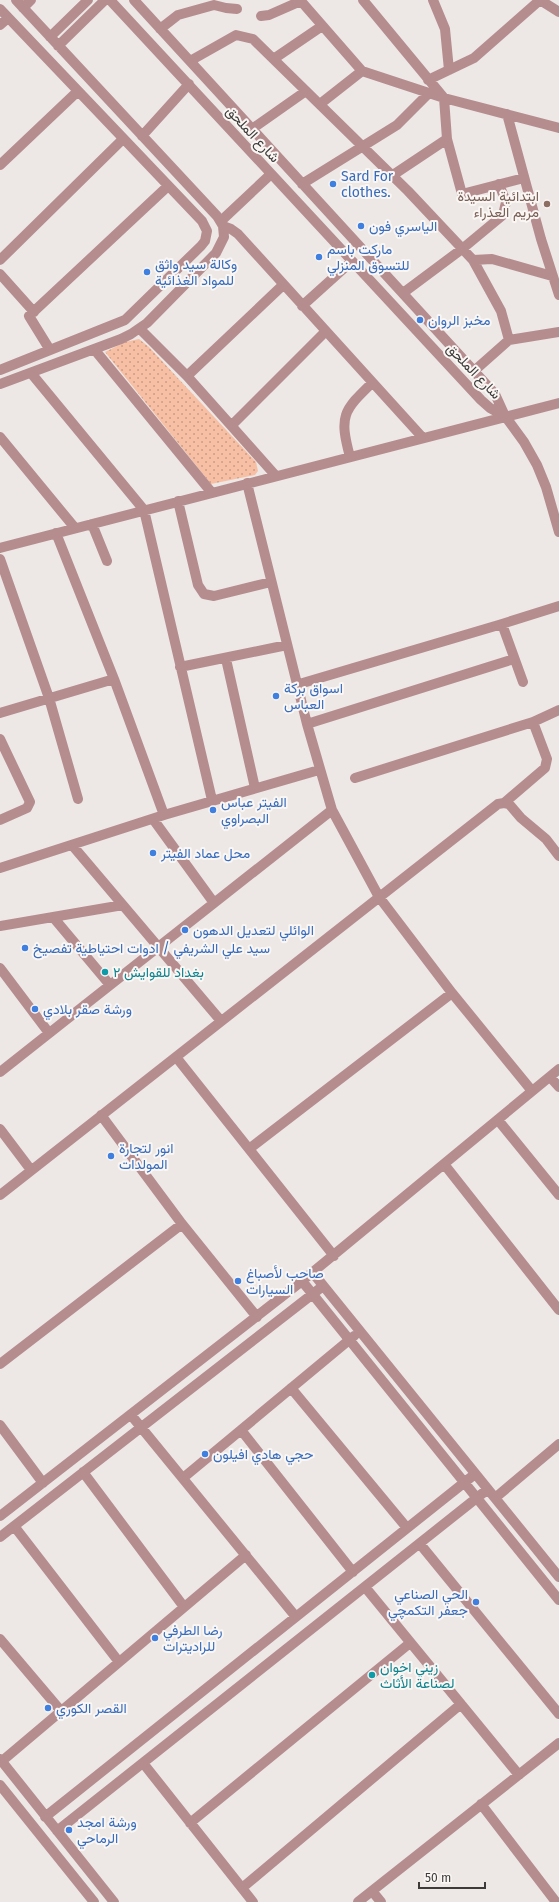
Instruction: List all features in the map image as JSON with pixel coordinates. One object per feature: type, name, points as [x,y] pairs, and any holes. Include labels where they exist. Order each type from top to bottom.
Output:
[{"type":"street","points":[[16,0],[222,223],[235,231],[422,438]]},
{"type":"street","points":[[23,8],[31,0]]},
{"type":"street","points":[[50,37],[88,0]]},
{"type":"street","points":[[58,46],[105,0]]},
{"type":"street","name":"شارع الملحق","points":[[110,0],[485,405],[494,412],[505,416]]},
{"type":"street","points":[[364,0],[444,98],[447,139],[462,194],[524,178]]},
{"type":"street","points":[[433,0],[445,29],[449,70]]},
{"type":"street","points":[[428,80],[474,58],[540,0],[559,12]]},
{"type":"street","name":"شارع الملحق","points":[[137,1],[156,25],[474,371],[497,397],[505,416]]},
{"type":"street","points":[[261,16],[283,10],[301,1],[362,71],[444,98],[559,128]]},
{"type":"street","points":[[140,32],[148,30],[178,15],[214,5],[237,9]]},
{"type":"street","points":[[0,9],[206,226],[207,232],[205,241],[125,320],[0,370]]},
{"type":"street","points":[[0,25],[8,18]]},
{"type":"street","points":[[275,58],[322,26]]},
{"type":"street","points":[[190,61],[236,35],[253,38],[393,175],[473,260],[501,311],[509,340]]},
{"type":"street","points":[[157,50],[161,42],[169,39]]},
{"type":"street","points":[[320,104],[362,71]]},
{"type":"street","points":[[142,136],[189,84]]},
{"type":"street","points":[[0,166],[78,91]]},
{"type":"street","points":[[252,129],[306,91]]},
{"type":"street","points":[[302,184],[397,125],[429,93]]},
{"type":"street","points":[[95,109],[107,98]]},
{"type":"street","points":[[507,114],[552,276],[559,295]]},
{"type":"street","points":[[0,260],[123,139]]},
{"type":"street","points":[[393,175],[447,139]]},
{"type":"street","points":[[222,223],[271,174]]},
{"type":"street","points":[[403,293],[462,249],[503,215],[506,202],[499,184]]},
{"type":"street","points":[[50,350],[29,316],[168,186]]},
{"type":"street","points":[[0,384],[69,359],[140,329],[216,253],[224,237],[222,223]]},
{"type":"street","points":[[473,260],[492,259],[552,276]]},
{"type":"street","points":[[302,306],[352,261]]},
{"type":"street","points":[[0,274],[34,312]]},
{"type":"street","points":[[186,376],[283,285]]},
{"type":"street","points":[[140,329],[232,425],[276,476]]},
{"type":"street","points":[[232,425],[326,331]]},
{"type":"street","points":[[474,371],[509,340],[559,332]]},
{"type":"street","points":[[62,345],[69,359]]},
{"type":"street","points":[[94,349],[212,492]]},
{"type":"street","points":[[31,373],[144,510],[212,800]]},
{"type":"street","points":[[350,457],[343,427],[345,416],[352,402],[372,383]]},
{"type":"street","points":[[1,545],[92,524],[559,403]]},
{"type":"street","points":[[505,416],[524,442],[537,465],[546,486],[559,532]]},
{"type":"street","points":[[0,437],[75,528]]},
{"type":"street","points":[[247,484],[296,685],[319,770],[332,810],[379,897],[452,994],[532,1091]]},
{"type":"street","points":[[178,501],[198,585],[204,594],[214,596],[271,582]]},
{"type":"street","points":[[92,524],[107,561]]},
{"type":"street","points":[[56,533],[114,679],[164,815]]},
{"type":"street","points":[[0,559],[50,698],[78,799]]},
{"type":"street","points":[[296,685],[559,606]]},
{"type":"street","points":[[502,624],[523,682]]},
{"type":"street","points":[[180,668],[287,645]]},
{"type":"street","points":[[226,659],[255,788]]},
{"type":"street","points":[[307,724],[514,659]]},
{"type":"street","points":[[0,713],[114,679]]},
{"type":"street","points":[[355,778],[533,722],[559,710]]},
{"type":"street","points":[[0,1195],[379,897],[496,806],[504,803],[542,772],[546,765],[546,756],[533,722]]},
{"type":"street","points":[[0,739],[30,802],[27,808],[0,820]]},
{"type":"street","points":[[0,868],[212,800],[319,770]]},
{"type":"street","points":[[504,803],[509,804],[521,818],[540,833],[559,856]]},
{"type":"street","points":[[0,1072],[332,810]]},
{"type":"street","points":[[153,819],[214,903]]},
{"type":"street","points":[[72,845],[221,1021]]},
{"type":"street","points":[[0,926],[123,906]]},
{"type":"street","points":[[53,917],[110,985]]},
{"type":"street","points":[[0,968],[49,1033]]},
{"type":"street","points":[[249,1149],[452,994]]},
{"type":"street","points":[[176,1057],[334,1256]]},
{"type":"street","points":[[0,1516],[313,1273],[559,1069]]},
{"type":"street","points":[[550,1076],[559,1086]]},
{"type":"street","points":[[101,1115],[182,1224],[257,1317]]},
{"type":"street","points":[[498,1120],[559,1196]]},
{"type":"street","points":[[0,1129],[31,1170]]},
{"type":"street","points":[[444,1164],[559,1310]]},
{"type":"street","points":[[0,1364],[182,1224]]},
{"type":"street","points":[[313,1273],[559,1577]]},
{"type":"street","points":[[302,1281],[559,1600]]},
{"type":"street","points":[[0,1537],[323,1286]]},
{"type":"street","points":[[183,1478],[360,1331]]},
{"type":"street","points":[[291,1388],[407,1528]]},
{"type":"street","points":[[404,1408],[415,1399]]},
{"type":"street","points":[[130,1415],[296,1617]]},
{"type":"street","points":[[0,1425],[43,1483]]},
{"type":"street","points":[[241,1430],[353,1572]]},
{"type":"street","points":[[495,1498],[559,1444]]},
{"type":"street","points":[[83,1472],[184,1607]]},
{"type":"street","points":[[45,1817],[475,1474]]},
{"type":"street","points":[[57,1831],[488,1490]]},
{"type":"street","points":[[14,1526],[119,1662]]},
{"type":"street","points":[[420,1544],[559,1714]]},
{"type":"street","points":[[114,1902],[1,1760],[246,1555]]},
{"type":"street","points":[[365,1587],[519,1775]]},
{"type":"street","points":[[0,1640],[61,1711]]},
{"type":"street","points":[[190,1823],[410,1643]]},
{"type":"street","points":[[242,1888],[461,1704]]},
{"type":"street","points":[[358,1902],[559,1743]]},
{"type":"street","points":[[142,1763],[253,1902]]},
{"type":"street","points":[[0,1785],[94,1902]]},
{"type":"street","points":[[481,1804],[556,1902]]},
{"type":"street","points":[[372,1891],[381,1902]]},
{"type":"shaded area","points":[[139,339],[149,347],[256,462],[258,471],[255,475],[211,484],[105,352],[125,342]]},
{"type":"place","name":"Sard For clothes.","points":[[333,184]]},
{"type":"place","name":"ابتدائية السيدة مريم العذراء","points":[[547,204]]},
{"type":"place","name":"الياسري فون","points":[[361,226]]},
{"type":"place","name":"ماركت باسم للتسوق المنزلي","points":[[319,257]]},
{"type":"place","name":"وكالة سيد واثق للمواد الغذائية","points":[[147,272]]},
{"type":"place","name":"مخبز الروان","points":[[420,320]]},
{"type":"place","name":"اسواق بركة العباس","points":[[276,696]]},
{"type":"place","name":"الفيتر عباس البصراوي","points":[[213,810]]},
{"type":"place","name":"محل عماد الفيتر","points":[[153,853]]},
{"type":"place","name":"الوائلي لتعديل الدهون","points":[[185,930]]},
{"type":"place","name":"سيد علي الشريفي / ادوات احتياطية تفصيخ","points":[[25,948]]},
{"type":"place","name":"بغداد للقوايش ٢","points":[[105,972]]},
{"type":"place","name":"ورشة صقر بلادي","points":[[35,1009]]},
{"type":"place","name":"انور لتجارة المولدات","points":[[111,1156]]},
{"type":"place","name":"صاحب لأصباغ السيارات","points":[[238,1281]]},
{"type":"place","name":"حجي هادي افيلون","points":[[205,1454]]},
{"type":"place","name":"الحي الصناعي جعفر التكمچي","points":[[476,1602]]},
{"type":"place","name":"رضا الطرفي للراديترات","points":[[155,1638]]},
{"type":"place","name":"زيني اخوان لصناعة الأثاث","points":[[372,1675]]},
{"type":"place","name":"القصر الكوري","points":[[48,1708]]},
{"type":"place","name":"ورشة امجد الرماحي","points":[[69,1830]]}]
